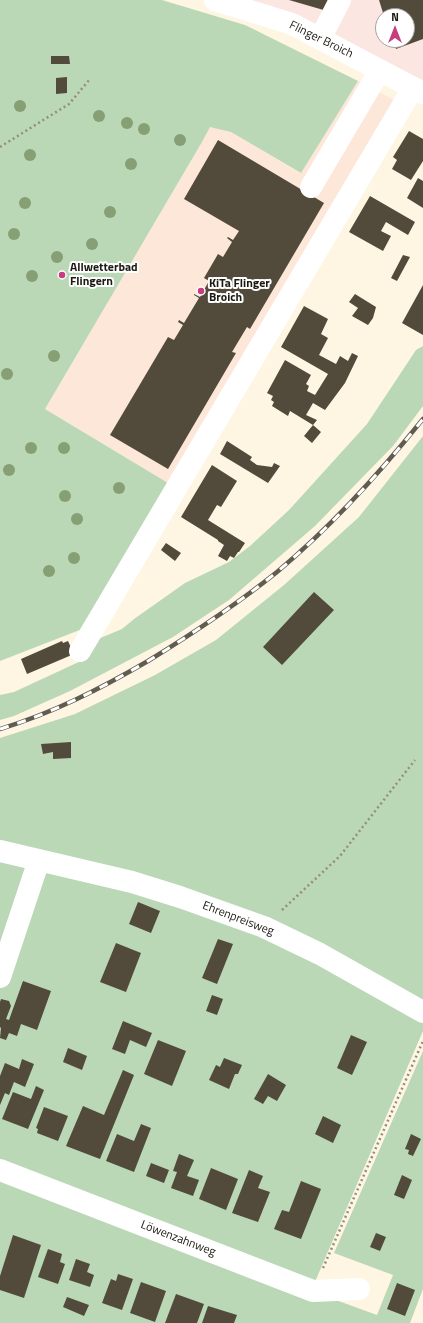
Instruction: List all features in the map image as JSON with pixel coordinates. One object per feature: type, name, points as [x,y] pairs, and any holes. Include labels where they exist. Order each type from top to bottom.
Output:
[{"type":"street","name":"Flinger Broich","points":[[215,0],[292,24],[418,90]]},
{"type":"street","points":[[320,39],[340,0]]},
{"type":"street","points":[[311,187],[380,70]]},
{"type":"street","points":[[80,651],[418,90]]},
{"type":"street","name":"Ehrenpreisweg","points":[[0,851],[132,882],[180,897],[264,927],[320,954],[423,1012]]},
{"type":"street","points":[[0,977],[39,860]]},
{"type":"street","name":"Löwenzahnweg","points":[[0,1170],[313,1291],[359,1289]]},
{"type":"path","points":[[0,147],[69,104],[90,79]]},
{"type":"path","points":[[264,927],[340,856],[415,760]]},
{"type":"path","points":[[313,1291],[423,1041]]},
{"type":"shaded area","points":[[246,0],[423,0],[423,83]]},
{"type":"shaded area","name":"KiTa Flinger Broich","points":[[358,81],[398,102],[173,486],[45,409],[210,126],[231,132],[300,173]]},
{"type":"green space","name":"Allwetterbad Flingern","points":[[0,0],[162,0],[245,25],[358,81],[301,173],[231,132],[210,127],[45,409],[173,486],[90,626],[0,661]]},
{"type":"green space","points":[[423,346],[423,406],[393,446],[315,526],[229,600],[173,637],[70,691],[14,716],[0,720],[0,695],[14,692],[83,660],[91,642],[122,629],[185,583],[229,562],[250,546],[289,510],[367,424],[416,350]]},
{"type":"green space","points":[[423,436],[423,1007],[319,947],[0,847],[0,738],[75,714],[155,675],[216,640],[284,585],[359,517]]},
{"type":"green space","points":[[0,854],[245,925],[423,1021],[423,1031],[311,1291],[377,1315],[393,1275],[334,1253],[423,1051],[423,1289],[410,1323],[0,1323]]},
{"type":"building","points":[[289,0],[330,0],[327,11]]},
{"type":"building","points":[[379,0],[423,0],[423,39],[415,42],[415,8],[382,8]]},
{"type":"building","points":[[51,56],[69,56],[70,64],[51,64]]},
{"type":"building","points":[[67,77],[67,93],[56,94],[56,78]]},
{"type":"building","points":[[409,131],[423,139],[423,161],[411,180],[392,169],[397,160],[393,157]]},
{"type":"building","points":[[218,140],[324,203],[250,329],[247,327],[232,352],[236,353],[168,469],[110,435],[168,337],[174,340],[183,325],[178,322],[179,320],[184,323],[199,298],[194,294],[200,297],[209,281],[204,278],[218,254],[223,257],[232,242],[227,238],[228,237],[233,240],[239,231],[184,199]]},
{"type":"building","points":[[418,178],[423,181],[423,208],[407,198]]},
{"type":"building","points":[[370,196],[415,222],[408,235],[386,222],[381,231],[391,236],[383,251],[349,232]]},
{"type":"building","points":[[403,255],[410,257],[397,281],[391,278]]},
{"type":"building","points":[[423,285],[423,335],[402,323]]},
{"type":"building","points":[[355,294],[376,307],[373,318],[368,325],[352,316],[358,308],[349,302]]},
{"type":"building","points":[[304,306],[328,319],[321,334],[328,338],[319,355],[336,364],[340,356],[348,361],[352,353],[358,356],[345,383],[325,410],[313,403],[306,415],[317,420],[313,425],[290,411],[288,416],[272,406],[274,402],[271,400],[273,396],[267,393],[285,360],[311,375],[306,384],[309,386],[307,391],[315,395],[328,374],[281,347]]},
{"type":"building","points":[[313,425],[321,432],[312,443],[304,436]]},
{"type":"building","points":[[227,441],[252,457],[250,460],[257,465],[272,467],[274,463],[280,466],[268,483],[220,454]]},
{"type":"building","points":[[212,465],[237,481],[221,507],[217,505],[208,520],[245,543],[234,558],[230,556],[227,561],[218,556],[224,545],[181,517]]},
{"type":"building","points":[[166,543],[181,553],[175,561],[161,550]]},
{"type":"building","points":[[314,592],[334,610],[282,665],[263,647]]},
{"type":"building","points":[[62,641],[63,643],[68,641],[74,654],[27,674],[21,659]]},
{"type":"building","points":[[71,742],[71,758],[53,759],[53,752],[43,754],[41,744]]},
{"type":"building","points":[[138,902],[160,911],[151,933],[129,924]]},
{"type":"building","points":[[218,939],[233,944],[217,984],[202,978]]},
{"type":"building","points":[[116,943],[141,953],[126,992],[100,982]]},
{"type":"building","points":[[23,981],[51,991],[37,1030],[21,1024],[17,1036],[9,1033],[6,1040],[0,1038],[1,999],[9,1001],[11,1006],[6,1019],[9,1020]]},
{"type":"building","points":[[212,995],[223,999],[217,1015],[206,1011]]},
{"type":"building","points":[[123,1021],[152,1033],[146,1047],[130,1040],[125,1054],[112,1049]]},
{"type":"building","points":[[351,1035],[367,1042],[352,1075],[337,1068]]},
{"type":"building","points":[[158,1040],[186,1051],[172,1086],[144,1074]]},
{"type":"building","points":[[68,1048],[87,1056],[82,1070],[63,1062]]},
{"type":"building","points":[[224,1058],[242,1065],[238,1074],[235,1074],[229,1089],[209,1080],[216,1065],[220,1067]]},
{"type":"building","points":[[22,1059],[34,1064],[25,1087],[14,1082],[9,1095],[5,1093],[0,1105],[0,1076],[5,1063],[19,1069]]},
{"type":"building","points":[[123,1070],[134,1075],[100,1159],[66,1146],[83,1106],[104,1115]]},
{"type":"building","points":[[268,1074],[286,1085],[277,1101],[268,1096],[263,1104],[254,1099]]},
{"type":"building","points":[[36,1086],[44,1090],[28,1129],[2,1119],[13,1092],[31,1099]]},
{"type":"building","points":[[44,1107],[68,1116],[58,1141],[37,1133],[38,1129],[36,1128]]},
{"type":"building","points":[[323,1116],[341,1125],[333,1143],[315,1134]]},
{"type":"building","points":[[141,1124],[151,1128],[134,1172],[106,1161],[117,1134],[134,1141]]},
{"type":"building","points":[[411,1134],[421,1139],[413,1156],[408,1154],[409,1150],[405,1149]]},
{"type":"building","points":[[179,1154],[194,1160],[187,1176],[199,1180],[193,1196],[171,1188],[177,1172],[173,1171]]},
{"type":"building","points":[[151,1163],[169,1170],[164,1183],[146,1176]]},
{"type":"building","points":[[211,1168],[238,1179],[226,1210],[199,1199]]},
{"type":"building","points":[[249,1170],[263,1176],[258,1188],[270,1192],[258,1222],[232,1213]]},
{"type":"building","points":[[402,1175],[412,1180],[404,1199],[394,1195]]},
{"type":"building","points":[[301,1181],[321,1189],[301,1239],[274,1229],[282,1210],[289,1212]]},
{"type":"building","points":[[376,1233],[386,1237],[380,1251],[370,1247]]},
{"type":"building","points":[[13,1235],[41,1245],[24,1298],[0,1290],[0,1276]]},
{"type":"building","points":[[48,1249],[62,1254],[60,1262],[65,1264],[58,1284],[38,1277]]},
{"type":"building","points":[[76,1259],[90,1264],[87,1272],[94,1275],[90,1287],[69,1280]]},
{"type":"building","points":[[118,1274],[133,1279],[122,1310],[102,1303],[111,1279],[116,1281]]},
{"type":"building","points":[[141,1282],[166,1291],[155,1322],[130,1313]]},
{"type":"building","points":[[397,1283],[415,1290],[405,1316],[387,1309]]},
{"type":"building","points":[[176,1294],[204,1304],[197,1323],[165,1323]]},
{"type":"building","points":[[67,1297],[89,1305],[84,1316],[63,1307]]},
{"type":"building","points":[[208,1306],[237,1315],[234,1323],[202,1323]]},
{"type":"railway","points":[[0,729],[39,716],[76,700],[112,681],[148,661],[214,619],[246,596],[277,572],[316,537],[372,480],[423,419]]},
{"type":"place","name":"Allwetterbad Flingern","points":[[62,275]]},
{"type":"place","name":"KiTa Flinger Broich","points":[[201,291]]}]
